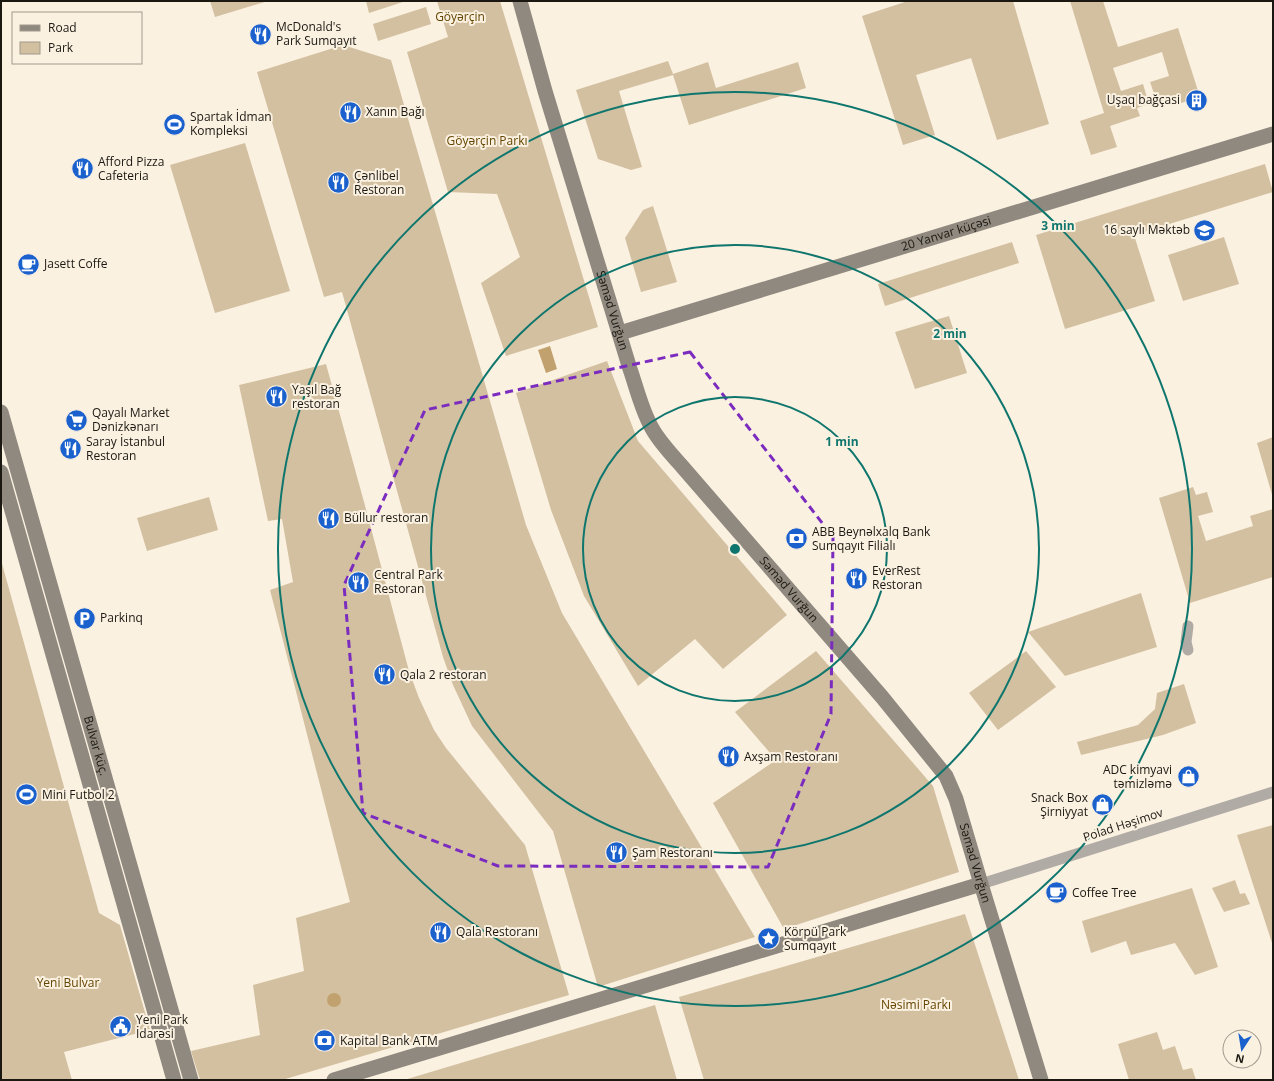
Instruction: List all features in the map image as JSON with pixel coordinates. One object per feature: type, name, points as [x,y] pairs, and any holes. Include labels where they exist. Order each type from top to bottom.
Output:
[{"type":"street","name":"Səməd Vurğun","points":[[520,1],[545,91],[645,412],[652,429],[664,446],[882,697],[946,776],[956,799],[1041,1080]]},
{"type":"street","name":"20 Yanvar küçəsi","points":[[620,333],[1273,134]]},
{"type":"street","name":"Bulvar küç.","points":[[1,412],[191,1080]]},
{"type":"street","name":"Bulvar küç.","points":[[1,472],[174,1080]]},
{"type":"street","points":[[21,544],[37,539]]},
{"type":"street","points":[[1188,626],[1186,642],[1188,650]]},
{"type":"street","name":"Polad Həşimov","points":[[981,884],[1273,792]]},
{"type":"street","points":[[334,1080],[981,884]]},
{"type":"street","points":[[133,934],[148,929]]},
{"type":"highlighted area","points":[[690,352],[833,537],[831,714],[768,867],[498,866],[363,813],[344,585],[425,410]]},
{"type":"green space","points":[[210,1],[268,1],[215,17]]},
{"type":"green space","points":[[366,1],[406,1],[369,13]]},
{"type":"green space","name":"Göyərçin Parkı","points":[[437,1],[500,1],[598,327],[506,356],[481,283],[520,257],[497,194],[448,192],[407,52],[448,37]]},
{"type":"green space","points":[[908,1],[1013,1],[1049,124],[997,140],[971,58],[916,75],[935,135],[903,145],[862,16]]},
{"type":"green space","points":[[1070,1],[1103,1],[1118,47],[1178,28],[1200,97],[1172,106],[1170,98],[1157,102],[1150,82],[1169,76],[1162,52],[1113,68],[1121,91],[1143,84],[1149,104],[1137,108],[1140,116],[1110,126],[1117,147],[1091,155],[1080,121],[1104,113]]},
{"type":"green space","points":[[426,7],[431,24],[378,41],[373,24]]},
{"type":"green space","points":[[343,45],[391,60],[526,525],[562,613],[755,937],[598,987],[553,831],[472,726],[453,685],[443,657],[342,292],[324,297],[257,72]]},
{"type":"green space","points":[[668,61],[673,74],[708,62],[716,88],[798,62],[806,88],[689,125],[673,75],[619,91],[642,167],[631,170],[598,159],[576,90]]},
{"type":"green space","points":[[245,143],[290,291],[215,313],[170,165]]},
{"type":"green space","points":[[1265,164],[1273,192],[1134,235],[1155,301],[1065,329],[1036,235]]},
{"type":"green space","points":[[653,206],[677,282],[641,292],[625,238],[643,210]]},
{"type":"green space","points":[[1224,237],[1239,284],[1183,301],[1168,255]]},
{"type":"green space","points":[[1012,242],[1019,263],[885,306],[878,284]]},
{"type":"green space","points":[[949,316],[967,373],[915,389],[895,332]]},
{"type":"green space","points":[[607,361],[638,441],[787,615],[723,669],[695,639],[638,686],[584,596],[551,510],[516,393]]},
{"type":"green space","points":[[326,364],[409,671],[419,698],[434,730],[446,748],[525,845],[569,995],[282,1080],[200,1080],[191,1051],[260,1035],[253,985],[304,971],[296,918],[350,902],[270,590],[293,582],[282,519],[268,521],[239,385]]},
{"type":"green space","points":[[1273,437],[1273,498],[1257,443]]},
{"type":"green space","points":[[1193,487],[1196,495],[1207,492],[1213,512],[1198,516],[1206,541],[1253,526],[1250,516],[1273,509],[1273,577],[1190,603],[1159,498]]},
{"type":"green space","points":[[209,497],[218,530],[147,551],[137,518]]},
{"type":"green space","name":"Yeni Bulvar","points":[[1,560],[99,913],[120,925],[150,1030],[64,1052],[72,1080],[1,1080]]},
{"type":"green space","points":[[1141,593],[1157,647],[1065,676],[1028,632]]},
{"type":"green space","points":[[816,651],[933,786],[959,872],[784,929],[713,803],[776,760],[735,712]]},
{"type":"green space","points":[[1026,651],[1056,687],[998,730],[969,693]]},
{"type":"green space","points":[[1184,684],[1196,723],[1163,735],[1081,755],[1077,742],[1138,725],[1155,709],[1157,693]]},
{"type":"green space","points":[[1273,825],[1272,841],[1273,946],[1237,835]]},
{"type":"green space","points":[[1235,880],[1240,894],[1245,893],[1250,904],[1224,912],[1212,888]]},
{"type":"green space","points":[[1192,888],[1218,967],[1195,975],[1175,943],[1131,955],[1126,941],[1091,953],[1082,921]]},
{"type":"green space","name":"Nəsimi Parkı","points":[[965,914],[1019,1080],[704,1080],[679,997]]},
{"type":"green space","points":[[655,1005],[677,1080],[404,1080]]},
{"type":"green space","points":[[1157,1032],[1163,1050],[1175,1046],[1183,1070],[1192,1068],[1196,1080],[1129,1080],[1118,1044]]},
{"type":"shaded area","points":[[550,346],[557,369],[546,373],[538,350]]},
{"type":"shaded area","points":[[334,993],[339,995],[341,1000],[339,1005],[334,1007],[329,1005],[327,1000],[329,995]]},
{"type":"place","name":"McDonald's Park Sumqayıt","points":[[261,34]]},
{"type":"place","name":"Uşaq bağçasi","points":[[1196,100]]},
{"type":"place","name":"Xanın Bağı","points":[[350,112]]},
{"type":"place","name":"Spartak İdman Kompleksi","points":[[175,124]]},
{"type":"place","name":"Afford Pizza Cafeteria","points":[[82,169]]},
{"type":"place","name":"Çənlibel Restoran","points":[[338,183]]},
{"type":"place","name":"16 saylı Məktəb","points":[[1205,230]]},
{"type":"place","name":"Jasett Coffe","points":[[29,264]]},
{"type":"place","name":"Yaşıl Bağ restoran","points":[[276,397]]},
{"type":"place","name":"Qayalı Market Dənizkənarı","points":[[77,420]]},
{"type":"place","name":"Saray İstanbul Restoran","points":[[70,449]]},
{"type":"place","name":"Büllur restoran","points":[[328,518]]},
{"type":"place","name":"ABB Beynəlxalq Bank Sumqayıt Filialı","points":[[797,539]]},
{"type":"place","name":"EverRest Restoran","points":[[857,578]]},
{"type":"place","name":"Central Park Restoran","points":[[358,582]]},
{"type":"place","name":"Parkinq","points":[[84,618]]},
{"type":"place","name":"Qala 2 restoran","points":[[384,675]]},
{"type":"place","name":"Axşam Restoranı","points":[[728,757]]},
{"type":"place","name":"ADC kimyavi təmizləmə","points":[[1188,777]]},
{"type":"place","name":"Mini Futbol 2","points":[[26,795]]},
{"type":"place","name":"Snack Box Şirniyyat","points":[[1103,805]]},
{"type":"place","name":"Şam Restoranı","points":[[617,853]]},
{"type":"place","name":"Coffee Tree","points":[[1056,893]]},
{"type":"place","name":"Qala Restoranı","points":[[440,932]]},
{"type":"place","name":"Körpü Park Sumqayıt","points":[[768,939]]},
{"type":"place","name":"Yeni Park İdarəsi","points":[[121,1027]]},
{"type":"place","name":"Kapital Bank ATM","points":[[325,1041]]},
{"type":"park label","name":"Göyərçin","points":[[460,17]]}]
